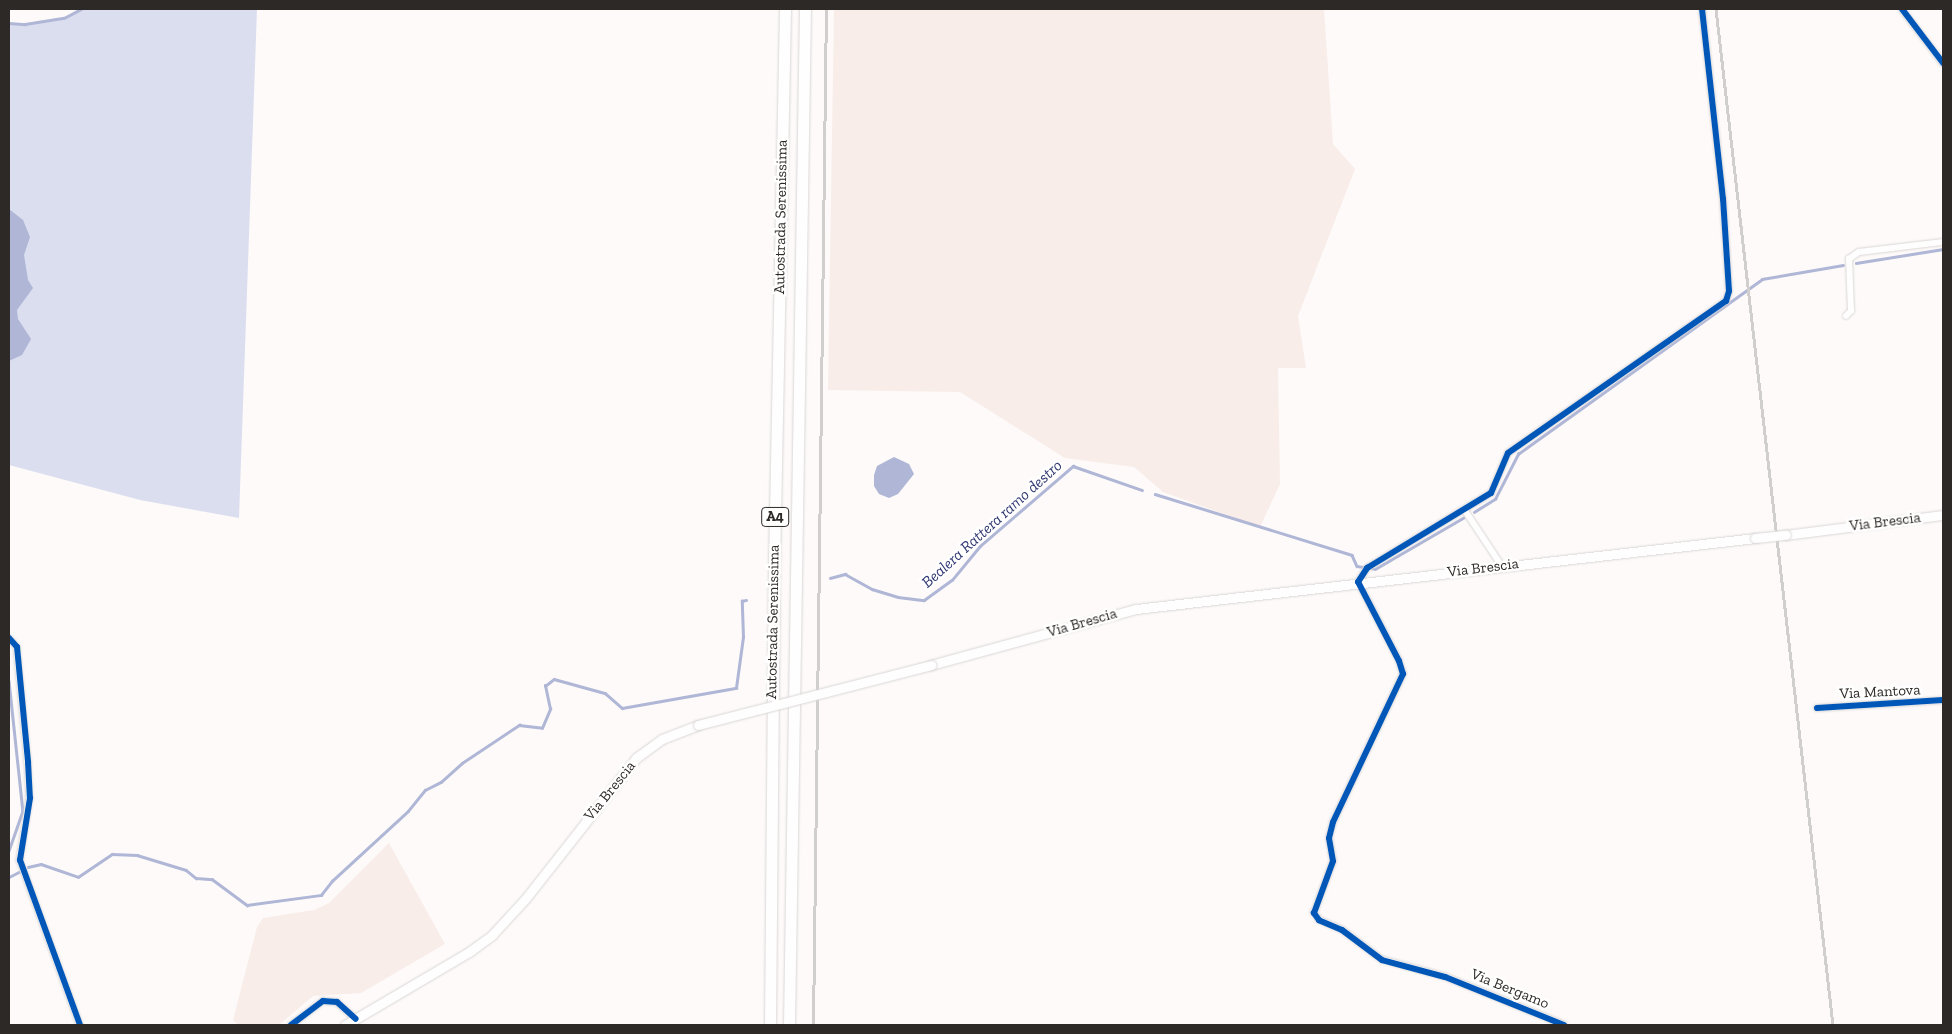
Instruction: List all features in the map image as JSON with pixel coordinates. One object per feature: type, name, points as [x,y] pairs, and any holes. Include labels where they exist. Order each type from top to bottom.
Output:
[{"type":"highway","name":"Autostrada Serenissima","points":[[770,1025],[774,567],[785,9]]},
{"type":"highway","name":"Autostrada Serenissima","points":[[790,1025],[805,9]]},
{"type":"main road","name":"Via Brescia","points":[[345,1025],[469,952],[492,935],[526,898],[636,758],[662,739],[698,725],[931,665],[1136,609],[1358,582],[1786,535],[1943,515]]},
{"type":"street","points":[[1358,582],[1369,567],[1491,493],[1508,453],[1726,300],[1729,291],[1723,199],[1702,9]]},
{"type":"street","points":[[1902,9],[1943,63]]},
{"type":"street","points":[[1846,316],[1851,311],[1849,258],[1859,252],[1943,242]]},
{"type":"street","points":[[1465,510],[1502,566]]},
{"type":"street","name":"Via Bergamo","points":[[1358,582],[1399,661],[1403,674],[1333,822],[1329,838],[1333,861],[1314,913],[1319,920],[1342,930],[1382,960],[1441,976],[1564,1025]]},
{"type":"street","points":[[9,638],[17,647],[29,780],[29,813],[20,860],[80,1025]]},
{"type":"street","name":"Via Mantova","points":[[1817,708],[1943,700]]},
{"type":"street","points":[[291,1025],[323,1001],[337,1002],[356,1019]]},
{"type":"shaded area","points":[[81,9],[257,9],[239,518],[140,500],[9,465],[9,23],[25,24],[64,18]]},
{"type":"shaded area","points":[[834,9],[1324,9],[1333,144],[1355,169],[1298,316],[1306,368],[1278,368],[1280,484],[1260,527],[1163,492],[1134,467],[1065,458],[960,392],[828,390]]},
{"type":"shaded area","points":[[389,843],[445,944],[361,993],[313,996],[279,1025],[238,1025],[233,1020],[257,927],[263,918],[314,910],[329,903]]},
{"type":"water","points":[[9,209],[23,220],[30,237],[24,255],[28,280],[33,288],[17,310],[18,319],[31,339],[22,355],[9,361]]},
{"type":"water","points":[[894,457],[909,464],[914,474],[898,494],[889,498],[879,494],[874,486],[874,475],[877,466]]},
{"type":"waterway","points":[[9,23],[25,24],[64,18],[81,9]]},
{"type":"waterway","name":"Bealera Rattera ramo destro","points":[[1856,263],[1943,249]]},
{"type":"waterway","name":"Bealera Rattera ramo destro","points":[[1474,512],[1495,499],[1518,454],[1762,279],[1843,265]]},
{"type":"waterway","name":"Bealera Rattera ramo destro","points":[[830,578],[845,574],[872,589],[898,597],[924,600],[952,580],[980,546],[1073,466],[1142,490]]},
{"type":"waterway","name":"Bealera Rattera ramo destro","points":[[1155,494],[1352,555],[1357,566],[1375,569],[1463,518]]},
{"type":"waterway","name":"Bealera Rattera ramo destro","points":[[28,867],[41,864],[78,877],[112,854],[137,855],[186,870],[196,878],[212,879],[247,905],[321,895],[332,881],[408,811],[425,790],[441,782],[462,763],[519,725],[542,728],[550,709],[545,686],[554,679],[605,693],[622,708],[736,688],[743,637],[742,601],[746,600]]},
{"type":"waterway","points":[[9,681],[23,811],[9,851]]},
{"type":"waterway","name":"Bealera Rattera ramo destro","points":[[9,877],[19,872]]},
{"type":"railway","points":[[813,1025],[826,9]]},
{"type":"railway","points":[[1716,9],[1833,1025]]},
{"type":"cycle path","points":[[1564,1025],[1445,977],[1382,960],[1342,930],[1319,920],[1314,913],[1333,861],[1329,838],[1333,822],[1403,674],[1399,661],[1358,582],[1367,568],[1491,493],[1508,453],[1726,301],[1729,291],[1723,199],[1702,9]]},
{"type":"cycle path","points":[[1902,9],[1943,63]]},
{"type":"cycle path","points":[[9,638],[17,647],[30,798],[20,860],[80,1025]]},
{"type":"cycle path","points":[[1817,708],[1943,700]]},
{"type":"cycle path","points":[[291,1025],[323,1001],[337,1002],[356,1019]]}]
